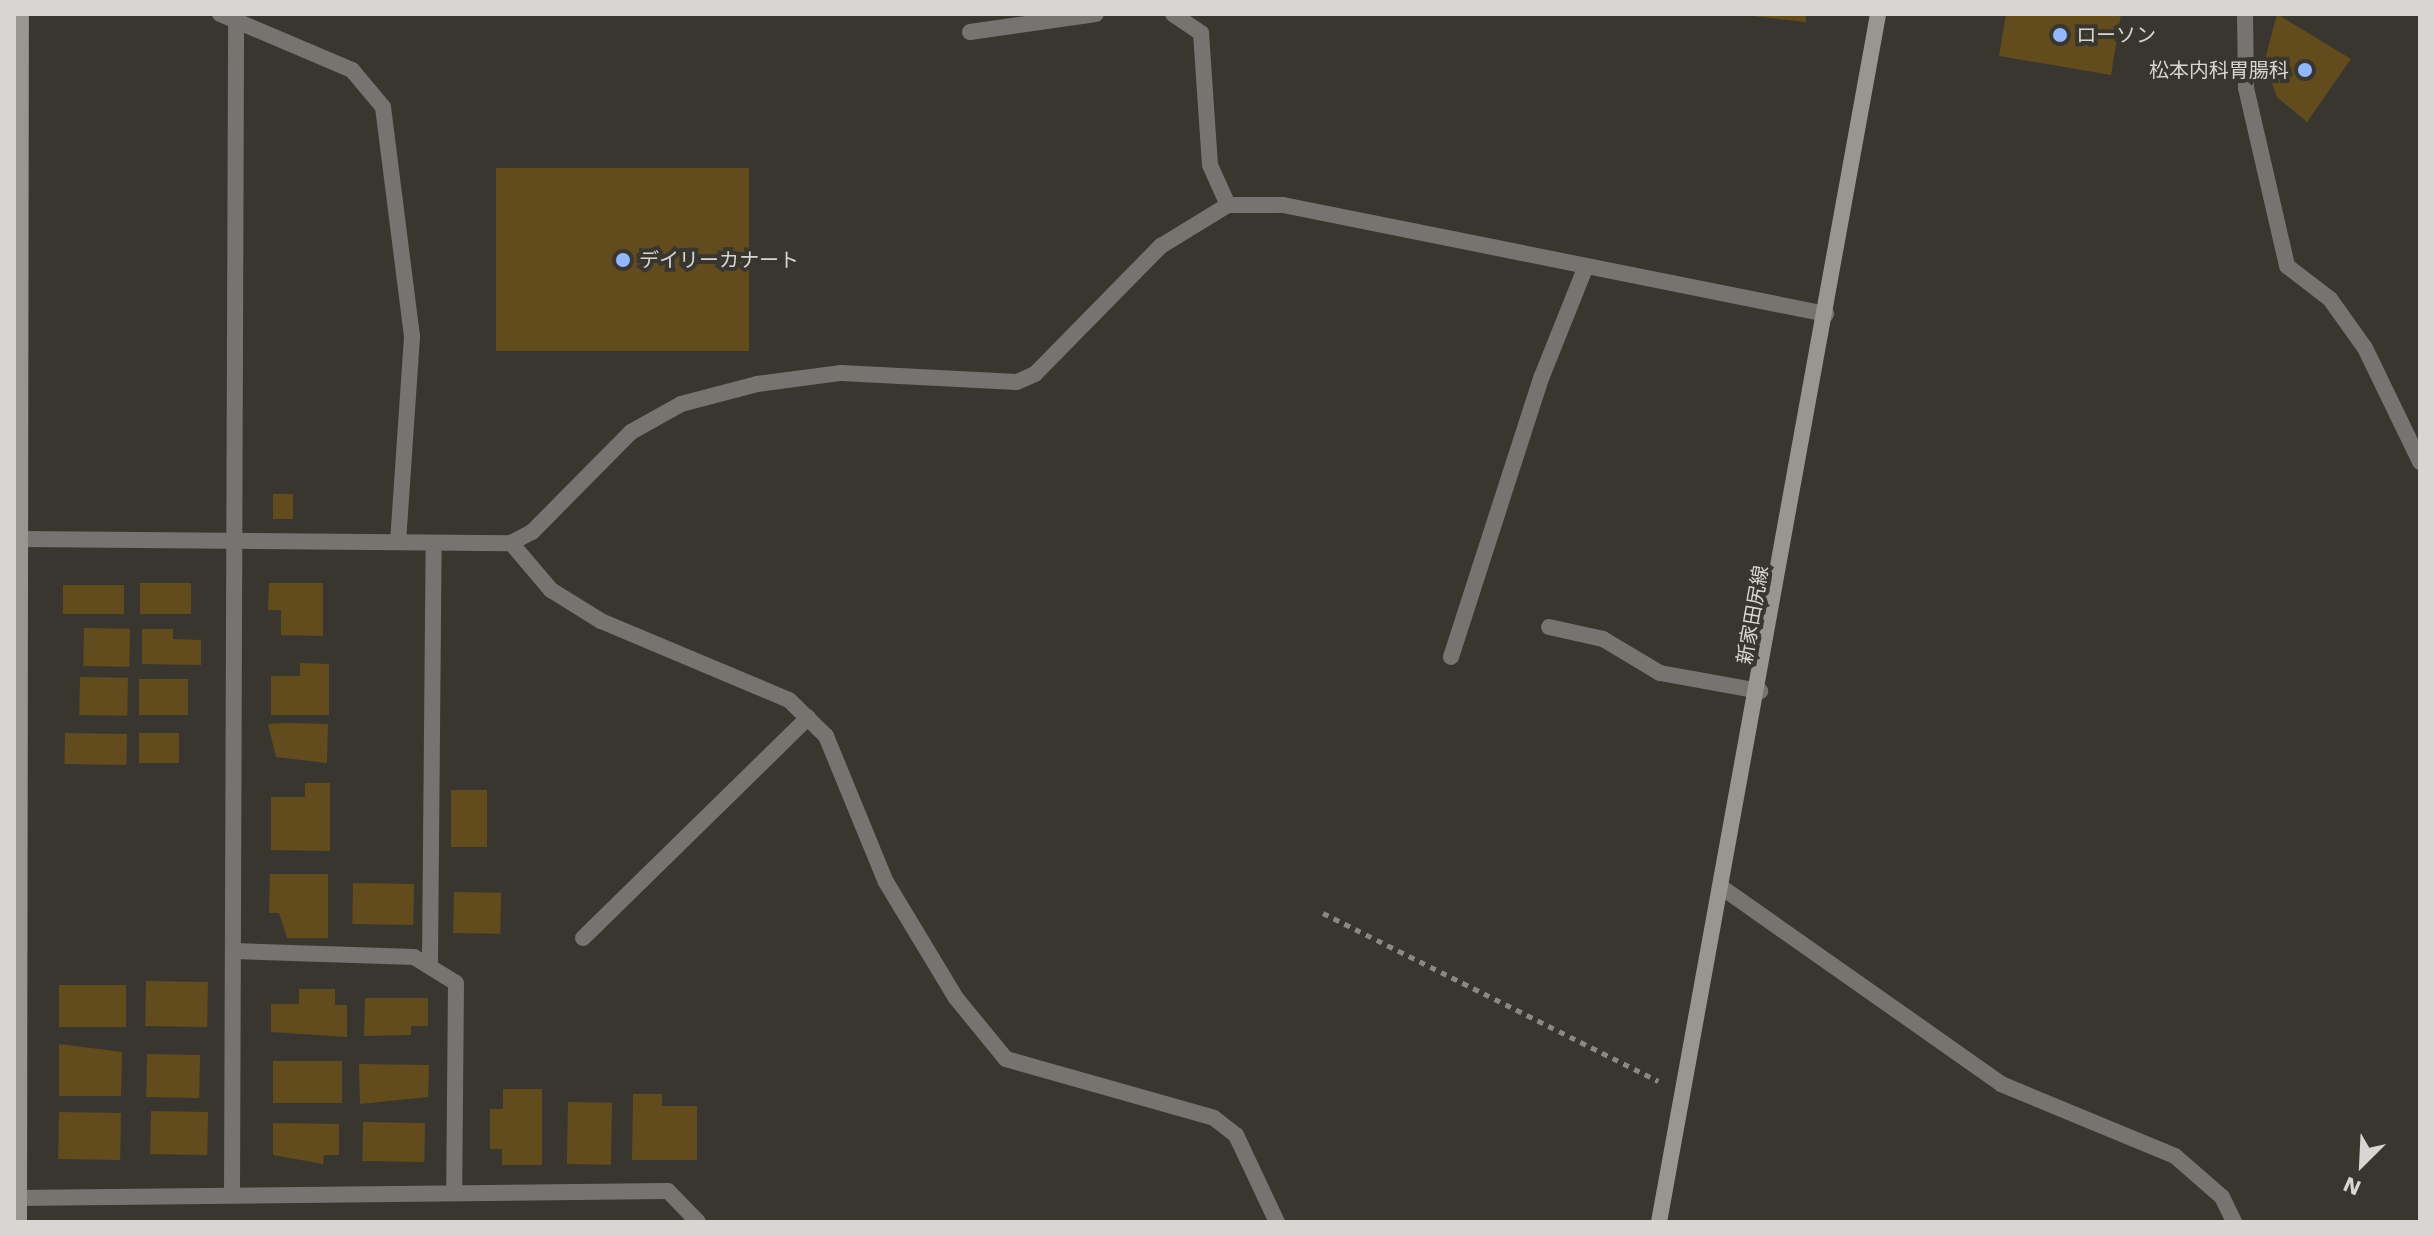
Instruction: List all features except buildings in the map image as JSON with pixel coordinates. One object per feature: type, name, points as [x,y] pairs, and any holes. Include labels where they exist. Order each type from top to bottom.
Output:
[{"type":"main road","points":[[19,1222],[17,563],[21,539],[21,14]]},
{"type":"main road","name":"新家田尻線","points":[[1659,1222],[1760,691],[1878,14]]},
{"type":"street","points":[[970,32],[1096,14]]},
{"type":"street","points":[[1173,14],[1201,33],[1210,165],[1228,205]]},
{"type":"street","points":[[2245,14],[2246,88],[2287,266],[2330,299],[2365,348],[2420,462]]},
{"type":"street","points":[[232,1195],[234,542],[228,17],[352,70],[383,107],[412,337],[398,542]]},
{"type":"street","points":[[21,539],[398,542],[434,545],[511,543],[532,532],[631,432],[681,404],[757,384],[841,373],[1017,382],[1035,374],[1161,246],[1228,205],[1283,205],[1826,314]]},
{"type":"street","points":[[1451,657],[1542,376],[1586,266]]},
{"type":"street","points":[[511,543],[551,590],[601,621],[789,700],[826,736],[886,882],[956,998],[1006,1059],[1214,1118],[1236,1135],[1277,1222]]},
{"type":"street","points":[[430,962],[434,545]]},
{"type":"street","points":[[1549,627],[1603,639],[1660,673],[1760,691]]},
{"type":"street","points":[[583,938],[808,718]]},
{"type":"street","points":[[1724,889],[2001,1084],[2175,1156],[2222,1197],[2234,1222]]},
{"type":"street","points":[[233,951],[430,962],[456,983],[454,1193]]},
{"type":"street","points":[[17,1198],[668,1191],[698,1222]]},
{"type":"path","points":[[1323,913],[1684,1093]]},
{"type":"place","name":"ローソン","points":[[2060,35]]},
{"type":"place","name":"松本内科胃腸科","points":[[2305,70]]},
{"type":"place","name":"デイリーカナート","points":[[623,260]]}]
